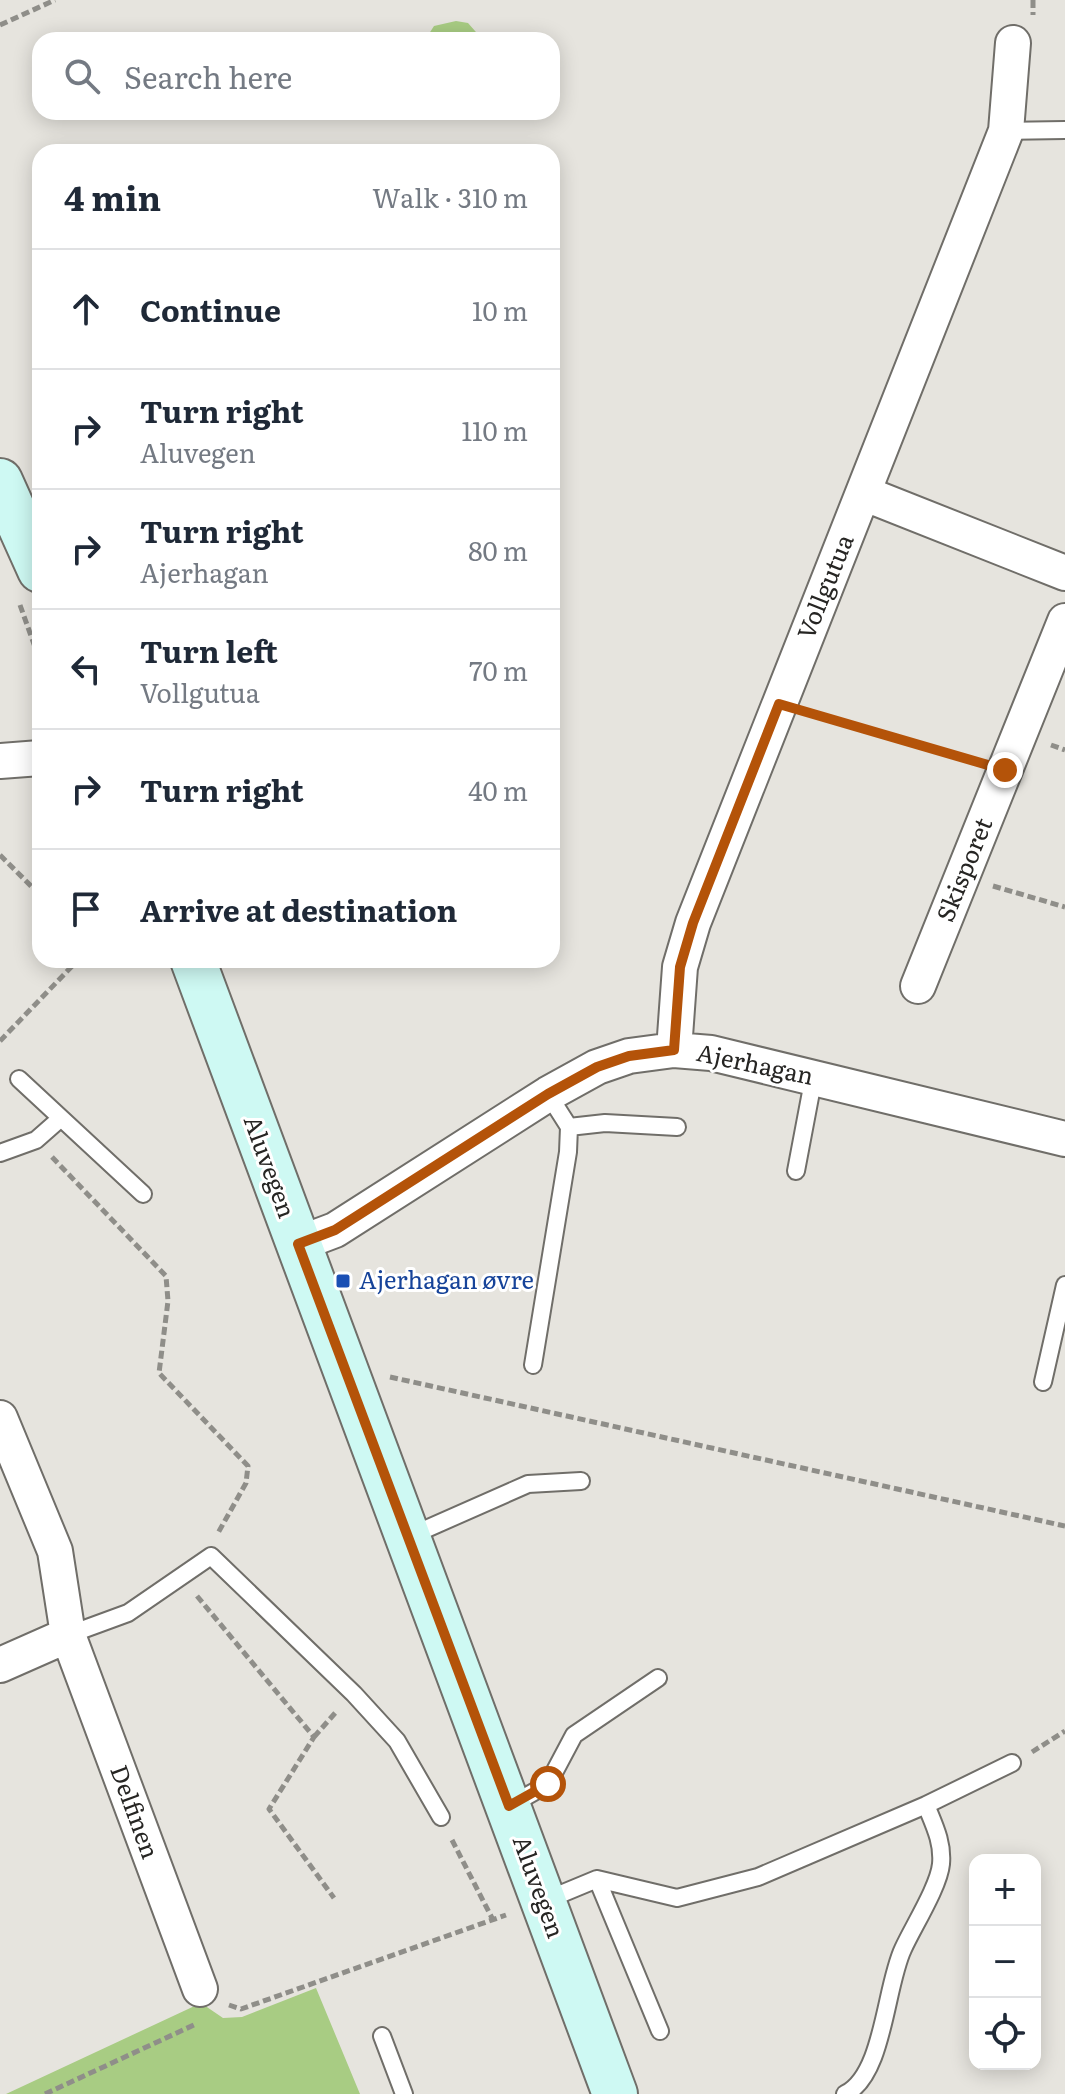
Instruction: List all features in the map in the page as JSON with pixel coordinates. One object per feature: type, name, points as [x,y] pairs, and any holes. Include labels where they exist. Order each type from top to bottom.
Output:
[{"type":"main road","points":[[0,481],[29,586]]},
{"type":"main road","name":"Aluvegen","points":[[196,968],[509,1806],[525,1908],[615,2094]]},
{"type":"street","name":"Vollgutua","points":[[674,1050],[680,967],[693,923],[1006,131],[1013,43]]},
{"type":"street","points":[[863,493],[1065,573]]},
{"type":"street","name":"Skisporet","points":[[918,986],[1065,621]]},
{"type":"street","points":[[0,761],[32,759]]},
{"type":"street","name":"Ajerhagan","points":[[298,1244],[335,1230],[548,1094],[608,1063],[674,1050],[711,1053],[814,1076],[1065,1139]]},
{"type":"street","name":"Delfinen","points":[[0,1418],[55,1551],[68,1635],[209,2007]]},
{"type":"street","points":[[0,1665],[68,1635]]},
{"type":"lane","points":[[1006,131],[1065,130]]},
{"type":"lane","points":[[796,1171],[814,1076]]},
{"type":"lane","points":[[19,1079],[143,1194]]},
{"type":"lane","points":[[533,1365],[568,1152],[569,1127],[548,1094]]},
{"type":"lane","points":[[0,1153],[36,1140],[61,1118]]},
{"type":"lane","points":[[569,1127],[605,1123],[677,1127]]},
{"type":"lane","points":[[1043,1382],[1065,1285]]},
{"type":"lane","points":[[406,1537],[528,1484],[581,1481]]},
{"type":"lane","points":[[68,1635],[128,1613],[211,1556],[354,1694],[397,1741],[441,1817]]},
{"type":"lane","points":[[509,1806],[548,1784],[574,1735],[658,1678]]},
{"type":"lane","points":[[525,1908],[597,1879],[677,1898],[758,1877],[926,1805],[1012,1763]]},
{"type":"lane","points":[[845,2094],[856,2089],[870,2068],[900,1956],[941,1867],[941,1840],[926,1805]]},
{"type":"lane","points":[[597,1879],[660,2031]]},
{"type":"lane","points":[[382,2036],[404,2094]]},
{"type":"path","points":[[0,25],[55,0]]},
{"type":"path","points":[[29,586],[32,606]]},
{"type":"path","points":[[779,704],[1005,770]]},
{"type":"path","points":[[0,855],[32,887]]},
{"type":"path","points":[[962,877],[1065,907]]},
{"type":"path","points":[[0,1041],[70,968]]},
{"type":"path","points":[[36,1140],[166,1276],[168,1284],[159,1373],[248,1466],[246,1483],[232,1514],[217,1534],[211,1556]]},
{"type":"path","points":[[116,1223],[122,1217]]},
{"type":"path","points":[[385,1376],[1065,1526]]},
{"type":"path","points":[[181,1576],[314,1737],[269,1809],[334,1898]]},
{"type":"path","points":[[1012,1763],[1065,1731]]},
{"type":"path","points":[[441,1817],[493,1920]]},
{"type":"path","points":[[45,2094],[209,2007],[233,2006],[241,2009],[525,1908]]},
{"type":"path","points":[[209,2007],[233,2006]]},
{"type":"green space","points":[[456,21],[468,23],[476,32],[430,32],[434,26]]},
{"type":"green space","points":[[316,1988],[360,2094],[6,2094],[201,2003],[223,2018],[242,2017]]},
{"type":"place","name":"Ajerhagan øvre","points":[[343,1281]]},
{"type":"route","points":[[548,1784],[509,1806],[298,1244],[335,1230],[548,1094],[597,1067],[629,1056],[674,1050],[680,967],[693,923],[779,704],[1005,770]]}]
